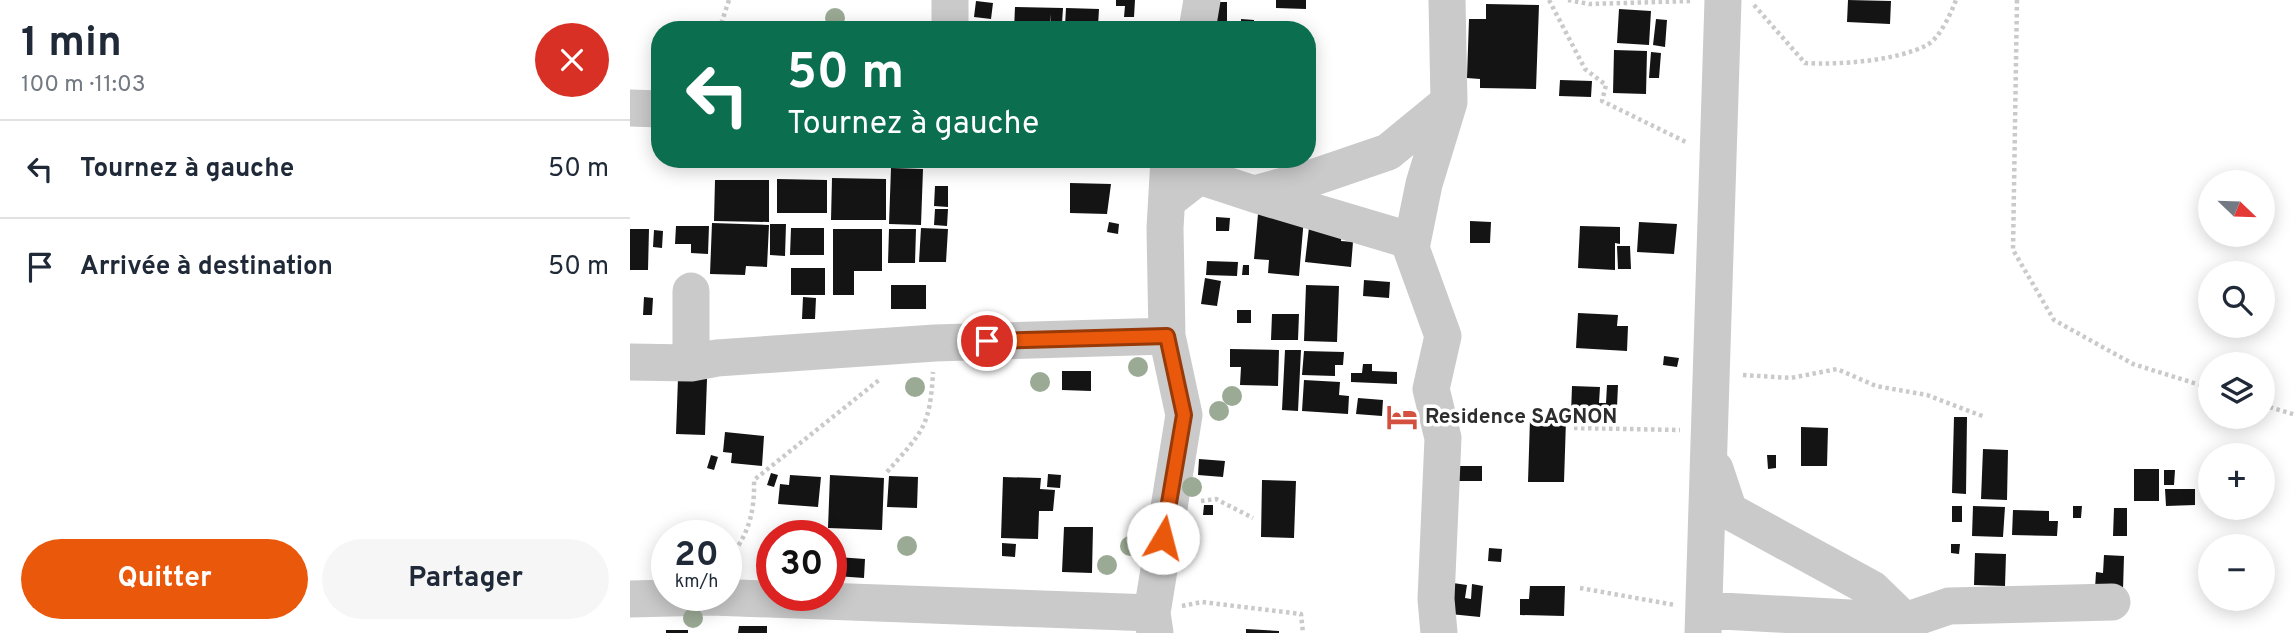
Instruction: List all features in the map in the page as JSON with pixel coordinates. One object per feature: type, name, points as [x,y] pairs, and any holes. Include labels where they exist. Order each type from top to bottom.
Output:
[{"type":"street","points":[[950,0],[950,21]]},
{"type":"street","points":[[1198,21],[1202,0]]},
{"type":"street","points":[[1439,633],[1436,598],[1443,438],[1431,389],[1443,336],[1411,248],[1424,184],[1449,102],[1447,0]]},
{"type":"street","points":[[1723,0],[1703,622],[1906,627],[1949,606],[2112,602]]},
{"type":"street","points":[[1254,194],[1388,152],[1449,102]]},
{"type":"street","points":[[630,108],[651,109]]},
{"type":"street","points":[[630,598],[712,597],[1154,623],[1171,487],[1184,415],[1167,336],[1167,201],[1179,168]]},
{"type":"street","points":[[1188,168],[1254,194],[1412,241]]},
{"type":"street","points":[[691,291],[691,363]]},
{"type":"street","points":[[630,362],[691,363],[717,358],[935,343],[1167,336]]},
{"type":"street","points":[[1709,441],[1729,511],[1872,589],[1906,627]]},
{"type":"path","points":[[722,21],[729,0]]},
{"type":"path","points":[[1549,0],[1585,69],[1606,85],[1602,101],[1718,157]]},
{"type":"path","points":[[1568,0],[1589,4],[1693,0]]},
{"type":"path","points":[[1744,0],[1757,6],[1805,63],[1831,64],[1887,56],[1929,44],[1951,14],[1956,0]]},
{"type":"path","points":[[2017,0],[2013,250],[2054,320],[2133,364],[2198,384]]},
{"type":"path","points":[[887,472],[925,426],[931,410],[935,343]]},
{"type":"path","points":[[1712,356],[1745,376],[1791,379],[1838,369],[1876,386],[1927,395],[1985,416]]},
{"type":"path","points":[[742,540],[755,512],[754,481],[881,378]]},
{"type":"path","points":[[2275,409],[2296,415]]},
{"type":"path","points":[[1574,428],[1709,441]]},
{"type":"path","points":[[1171,487],[1190,502],[1216,499],[1253,518]]},
{"type":"path","points":[[1580,588],[1703,622]]},
{"type":"path","points":[[1154,623],[1202,602],[1301,614],[1303,633]]},
{"type":"building","points":[[1116,0],[1135,0],[1134,17],[1124,17],[1125,6],[1116,6]]},
{"type":"building","points":[[1276,0],[1306,0],[1306,9],[1276,8]]},
{"type":"building","points":[[1848,0],[1891,1],[1890,24],[1847,22]]},
{"type":"building","points":[[976,1],[993,3],[991,19],[974,17]]},
{"type":"building","points":[[1212,2],[1227,2],[1227,21],[1211,21]]},
{"type":"building","points":[[1486,4],[1539,5],[1536,89],[1480,88],[1480,79],[1467,78],[1469,19],[1486,19]]},
{"type":"building","points":[[1015,7],[1063,8],[1062,21],[1051,21],[1051,14],[1051,21],[1014,21]]},
{"type":"building","points":[[1066,8],[1099,9],[1098,21],[1065,21]]},
{"type":"building","points":[[1619,9],[1651,11],[1649,45],[1617,43]]},
{"type":"building","points":[[1656,19],[1667,20],[1665,47],[1653,45]]},
{"type":"building","points":[[1614,50],[1647,51],[1646,94],[1613,93]]},
{"type":"building","points":[[1651,52],[1661,53],[1659,78],[1649,78]]},
{"type":"building","points":[[1560,80],[1592,81],[1591,97],[1559,96]]},
{"type":"building","points":[[891,168],[923,169],[921,225],[889,224]]},
{"type":"building","points":[[832,178],[886,179],[886,220],[831,220]]},
{"type":"building","points":[[777,179],[827,180],[827,213],[777,213]]},
{"type":"building","points":[[715,180],[769,180],[769,222],[714,221]]},
{"type":"building","points":[[1070,183],[1111,184],[1107,214],[1070,213]]},
{"type":"building","points":[[935,186],[948,186],[948,207],[934,206]]},
{"type":"building","points":[[935,209],[948,209],[947,226],[934,225]]},
{"type":"building","points":[[1258,214],[1304,218],[1299,276],[1268,273],[1269,260],[1254,259]]},
{"type":"building","points":[[1216,217],[1230,218],[1229,231],[1216,231]]},
{"type":"building","points":[[1310,219],[1343,222],[1341,241],[1353,242],[1351,267],[1305,262]]},
{"type":"building","points":[[1470,221],[1491,222],[1490,243],[1470,243]]},
{"type":"building","points":[[1109,222],[1119,224],[1118,234],[1107,232]]},
{"type":"building","points":[[1639,222],[1677,224],[1674,254],[1637,252]]},
{"type":"building","points":[[712,223],[769,225],[767,267],[746,266],[745,275],[710,274]]},
{"type":"building","points":[[770,224],[786,224],[785,256],[770,255]]},
{"type":"building","points":[[676,226],[709,226],[708,254],[691,253],[691,244],[675,244]]},
{"type":"building","points":[[1580,226],[1620,227],[1620,244],[1615,243],[1615,270],[1578,268]]},
{"type":"building","points":[[791,228],[824,228],[824,255],[790,255]]},
{"type":"building","points":[[921,228],[948,229],[946,262],[919,262]]},
{"type":"building","points":[[630,229],[649,229],[648,270],[630,270]]},
{"type":"building","points":[[833,229],[882,229],[882,271],[854,271],[854,295],[833,295]]},
{"type":"building","points":[[889,229],[916,229],[915,263],[888,263]]},
{"type":"building","points":[[654,230],[663,231],[662,248],[653,247]]},
{"type":"building","points":[[1617,246],[1630,246],[1631,269],[1618,269]]},
{"type":"building","points":[[1207,261],[1238,262],[1237,276],[1206,275]]},
{"type":"building","points":[[1243,265],[1249,265],[1249,275],[1242,275]]},
{"type":"building","points":[[791,268],[825,268],[825,295],[791,295]]},
{"type":"building","points":[[1205,278],[1221,281],[1217,306],[1201,304]]},
{"type":"building","points":[[1364,280],[1390,282],[1389,298],[1363,296]]},
{"type":"building","points":[[891,285],[926,285],[926,309],[891,309]]},
{"type":"building","points":[[1306,285],[1339,286],[1337,342],[1304,341]]},
{"type":"building","points":[[644,297],[653,298],[652,315],[643,315]]},
{"type":"building","points":[[803,297],[816,298],[815,319],[802,319]]},
{"type":"building","points":[[1237,310],[1251,310],[1251,323],[1237,323]]},
{"type":"building","points":[[1578,313],[1618,315],[1617,326],[1628,326],[1627,351],[1576,348]]},
{"type":"building","points":[[1272,314],[1299,314],[1298,340],[1271,340]]},
{"type":"building","points":[[1230,349],[1279,350],[1278,386],[1240,385],[1241,367],[1230,367]]},
{"type":"building","points":[[1285,350],[1301,350],[1298,411],[1282,410]]},
{"type":"building","points":[[1304,351],[1344,352],[1343,365],[1335,365],[1335,376],[1302,375]]},
{"type":"building","points":[[1664,356],[1679,358],[1677,367],[1663,365]]},
{"type":"building","points":[[1363,364],[1372,364],[1372,371],[1397,372],[1397,384],[1351,382],[1351,373],[1362,373]]},
{"type":"building","points":[[1062,371],[1091,371],[1091,391],[1062,390]]},
{"type":"building","points":[[678,378],[707,379],[705,435],[676,434]]},
{"type":"building","points":[[1304,380],[1340,382],[1339,395],[1349,396],[1348,414],[1302,411]]},
{"type":"building","points":[[1607,385],[1618,385],[1617,407],[1610,407],[1610,415],[1571,414],[1572,386],[1600,387],[1599,403],[1606,403]]},
{"type":"building","points":[[1358,398],[1383,400],[1382,416],[1356,414]]},
{"type":"building","points":[[1954,417],[1967,417],[1966,494],[1952,493]]},
{"type":"building","points":[[1530,419],[1566,420],[1564,482],[1528,482]]},
{"type":"building","points":[[1801,427],[1828,428],[1827,466],[1801,466]]},
{"type":"building","points":[[725,432],[764,436],[762,466],[731,463],[732,453],[723,452]]},
{"type":"building","points":[[1983,449],[2008,450],[2007,500],[1981,499]]},
{"type":"building","points":[[711,455],[718,457],[714,470],[707,468]]},
{"type":"building","points":[[1767,455],[1776,455],[1776,468],[1768,469]]},
{"type":"building","points":[[1199,459],[1225,461],[1223,477],[1198,475]]},
{"type":"building","points":[[1457,466],[1482,466],[1482,481],[1457,481]]},
{"type":"building","points":[[2134,469],[2159,469],[2159,501],[2134,501]]},
{"type":"building","points":[[2164,470],[2175,470],[2174,485],[2164,485]]},
{"type":"building","points":[[771,473],[778,475],[774,487],[767,485]]},
{"type":"building","points":[[1048,474],[1061,475],[1060,488],[1047,487]]},
{"type":"building","points":[[790,475],[821,477],[818,507],[778,504],[780,484],[789,485]]},
{"type":"building","points":[[830,475],[884,478],[882,530],[847,529],[847,520],[828,520]]},
{"type":"building","points":[[889,476],[918,477],[917,508],[887,507]]},
{"type":"building","points":[[1003,477],[1041,478],[1040,489],[1055,490],[1053,511],[1039,511],[1038,539],[1001,538]]},
{"type":"building","points":[[1262,480],[1296,481],[1294,538],[1261,537]]},
{"type":"building","points":[[2165,489],[2195,489],[2195,505],[2166,506]]},
{"type":"building","points":[[1204,505],[1213,505],[1213,515],[1203,515]]},
{"type":"building","points":[[1952,506],[1962,506],[1962,522],[1952,522]]},
{"type":"building","points":[[1973,506],[2005,507],[2003,537],[1972,536]]},
{"type":"building","points":[[2073,506],[2082,506],[2081,518],[2073,518]]},
{"type":"building","points":[[2114,508],[2127,508],[2127,536],[2113,536]]},
{"type":"building","points":[[2013,510],[2049,511],[2049,521],[2058,521],[2057,536],[2012,535]]},
{"type":"building","points":[[1064,527],[1093,527],[1092,573],[1062,572]]},
{"type":"building","points":[[1002,543],[1016,544],[1015,557],[1002,556]]},
{"type":"building","points":[[1951,544],[1960,544],[1959,554],[1951,553]]},
{"type":"building","points":[[1489,548],[1502,549],[1501,562],[1488,561]]},
{"type":"building","points":[[1975,553],[2006,554],[2005,586],[1974,585]]},
{"type":"building","points":[[2104,555],[2124,556],[2123,590],[2095,589],[2096,572],[2103,573]]},
{"type":"building","points":[[847,558],[865,559],[864,578],[847,577]]},
{"type":"building","points":[[1453,583],[1467,585],[1465,598],[1471,599],[1472,584],[1483,586],[1480,617],[1450,614]]},
{"type":"building","points":[[1530,586],[1565,586],[1564,616],[1520,615],[1520,599],[1529,599]]},
{"type":"building","points":[[739,626],[767,626],[767,633],[738,633]]},
{"type":"building","points":[[1246,629],[1279,631],[1279,633],[1246,633]]},
{"type":"building","points":[[666,630],[688,630],[688,633],[666,633]]},
{"type":"place","name":"Residence SAGNON","points":[[1402,417]]},
{"type":"route","points":[[987,341],[1167,336],[1184,415],[1163,538]]}]
